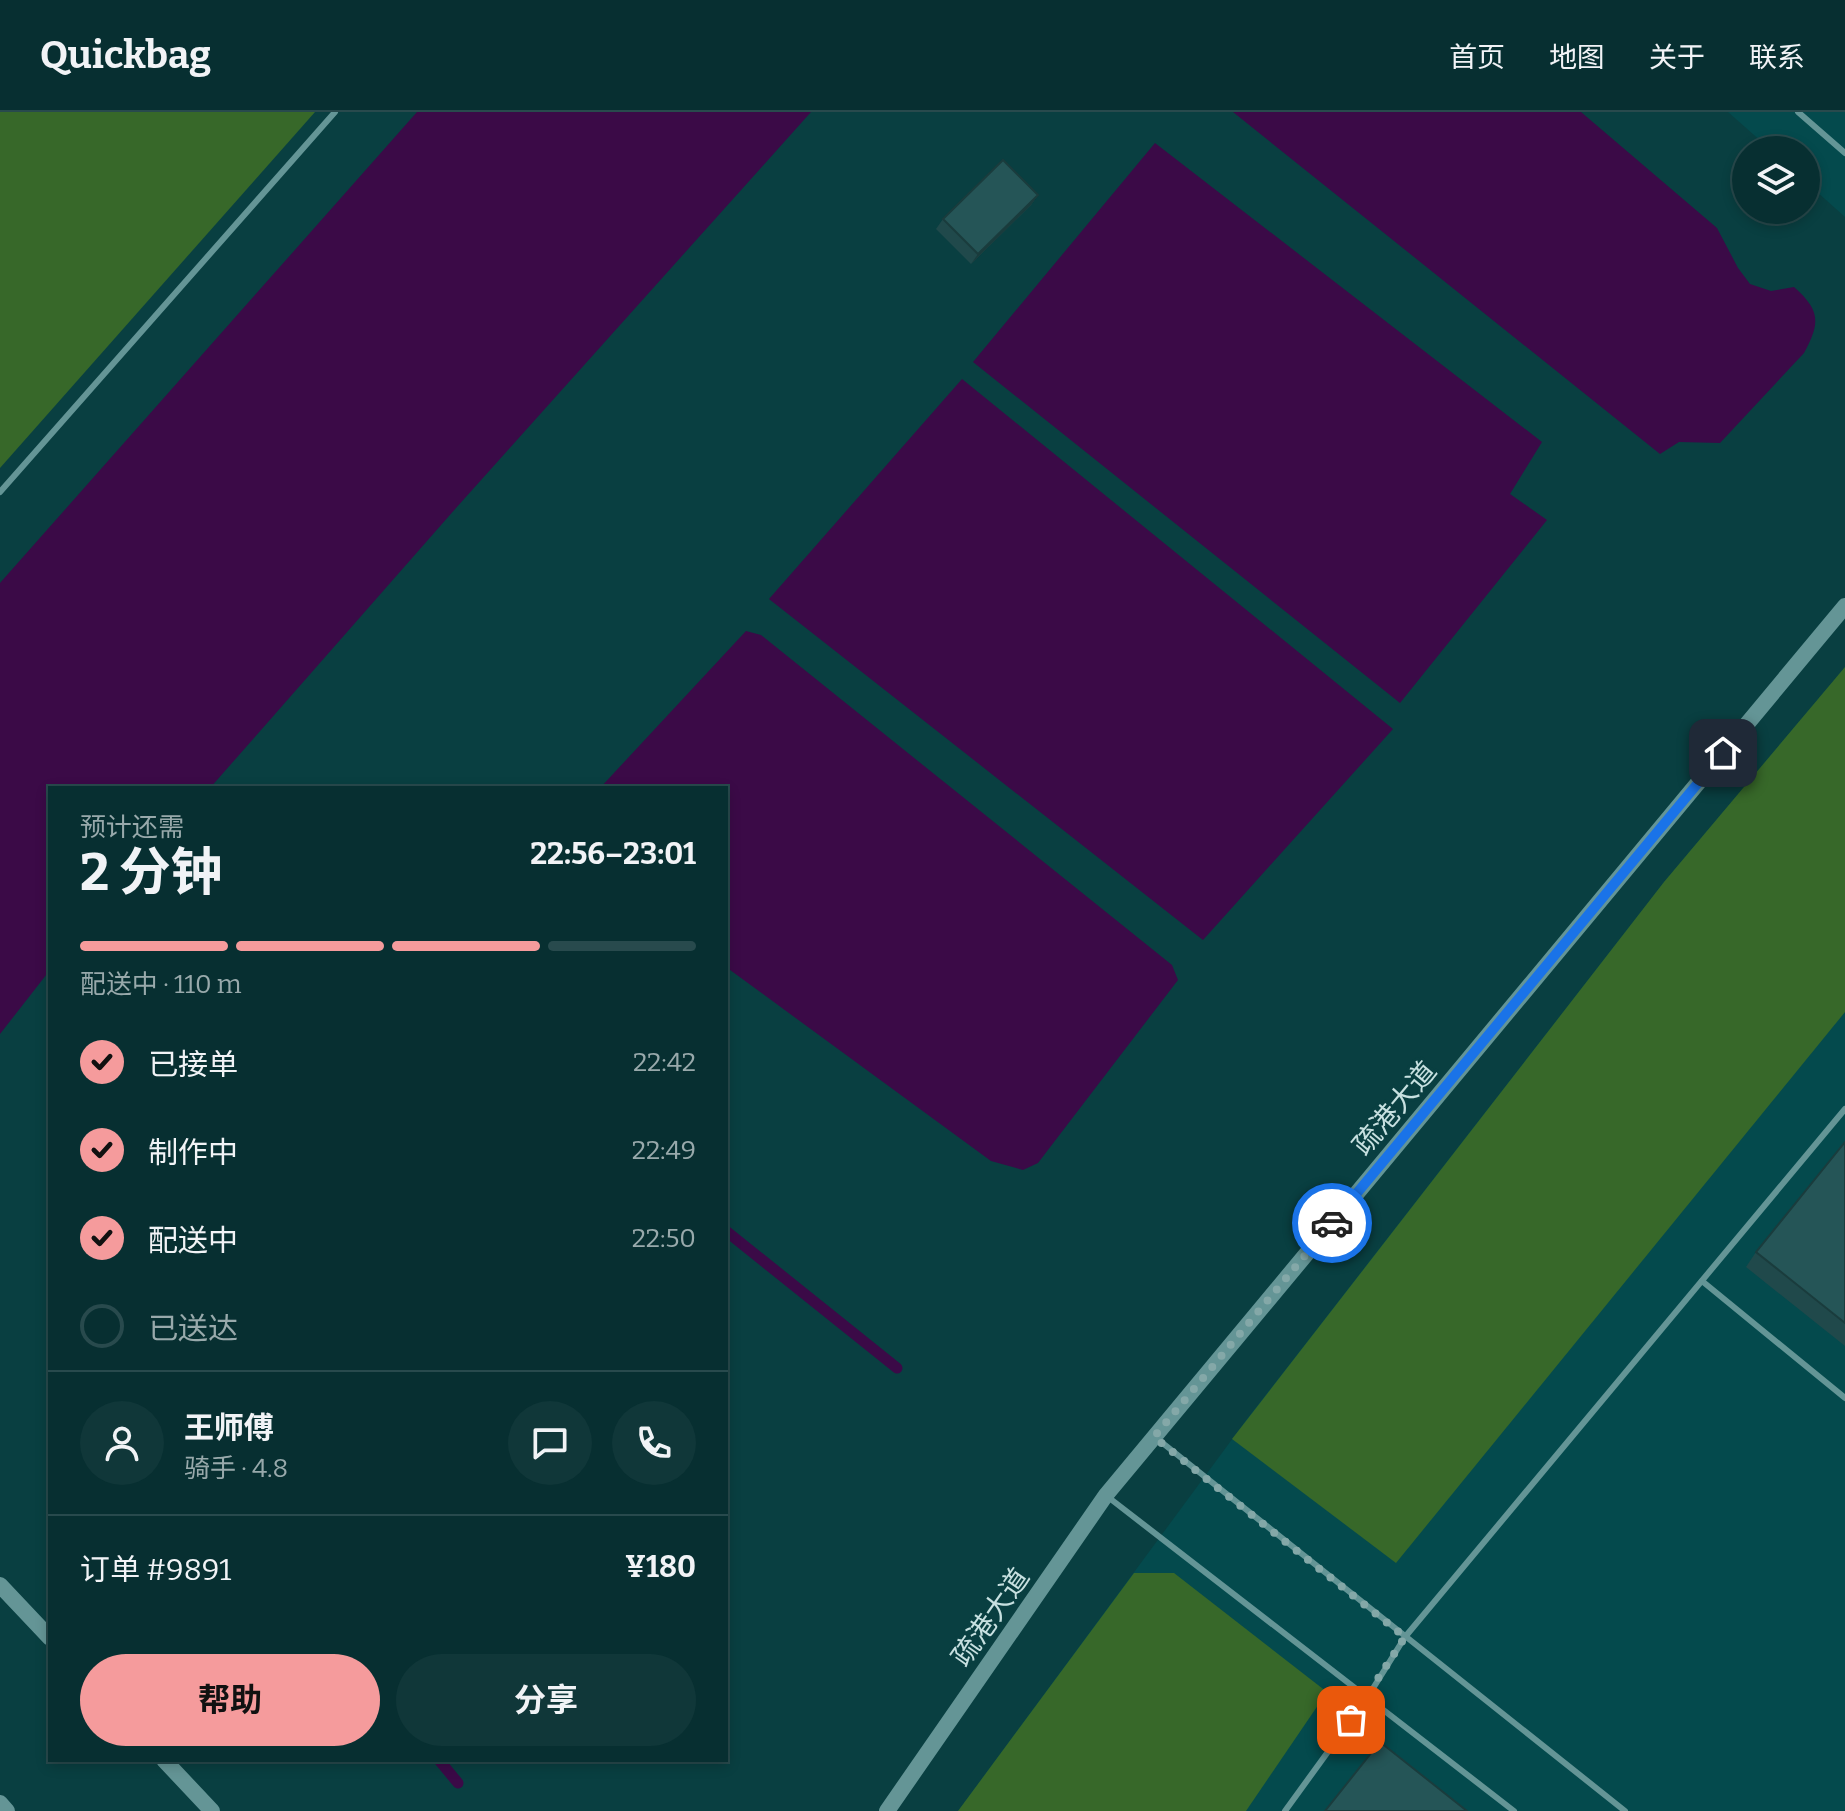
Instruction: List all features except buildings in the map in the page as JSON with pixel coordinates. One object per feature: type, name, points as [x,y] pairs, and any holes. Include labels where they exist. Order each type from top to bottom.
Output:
[{"type":"main road","name":"疏港大道","points":[[887,1811],[1106,1495],[1845,606]]},
{"type":"main road","points":[[0,1585],[48,1636]]},
{"type":"main road","points":[[166,1762],[212,1811]]},
{"type":"main road","points":[[0,1803],[7,1811]]},
{"type":"lane","points":[[0,492],[335,112]]},
{"type":"lane","points":[[1798,112],[1845,153]]},
{"type":"lane","points":[[1285,1811],[1367,1698],[1405,1637],[1845,1109]]},
{"type":"lane","points":[[1702,1281],[1845,1398]]},
{"type":"lane","points":[[1154,1437],[1625,1811]]},
{"type":"lane","points":[[1106,1495],[1514,1811]]},
{"type":"shaded area","points":[[417,112],[811,112],[212,786],[48,786],[48,973],[0,1034],[0,583]]},
{"type":"shaded area","points":[[1233,112],[1581,112],[1717,228],[1750,284],[1771,291],[1794,287],[1803,295],[1815,318],[1813,333],[1804,353],[1720,443],[1679,442],[1660,454]]},
{"type":"shaded area","points":[[1728,112],[1845,112],[1845,217],[1820,195],[1820,136],[1755,136]]},
{"type":"shaded area","points":[[1155,143],[1542,442],[1510,494],[1547,520],[1400,703],[973,362]]},
{"type":"shaded area","points":[[962,379],[1393,729],[1203,940],[769,599]]},
{"type":"shaded area","points":[[746,631],[761,635],[1172,965],[1178,980],[1038,1163],[1023,1170],[991,1161],[728,968],[728,786],[602,786]]},
{"type":"shaded area","points":[[1845,667],[1845,1811],[958,1811],[1247,1419],[1664,882]]},
{"type":"green space","points":[[0,112],[315,112],[0,468]]},
{"type":"green space","points":[[1845,667],[1845,1012],[1396,1563],[1232,1439],[1664,882]]},
{"type":"green space","points":[[1134,1573],[1174,1573],[1327,1692],[1246,1811],[958,1811]]},
{"type":"waterway","points":[[728,1233],[897,1368]]},
{"type":"waterway","points":[[441,1762],[458,1783]]},
{"type":"way so far","points":[[1332,1223],[1154,1437],[1405,1637],[1351,1720]]},
{"type":"route","points":[[1332,1223],[1723,753]]}]
